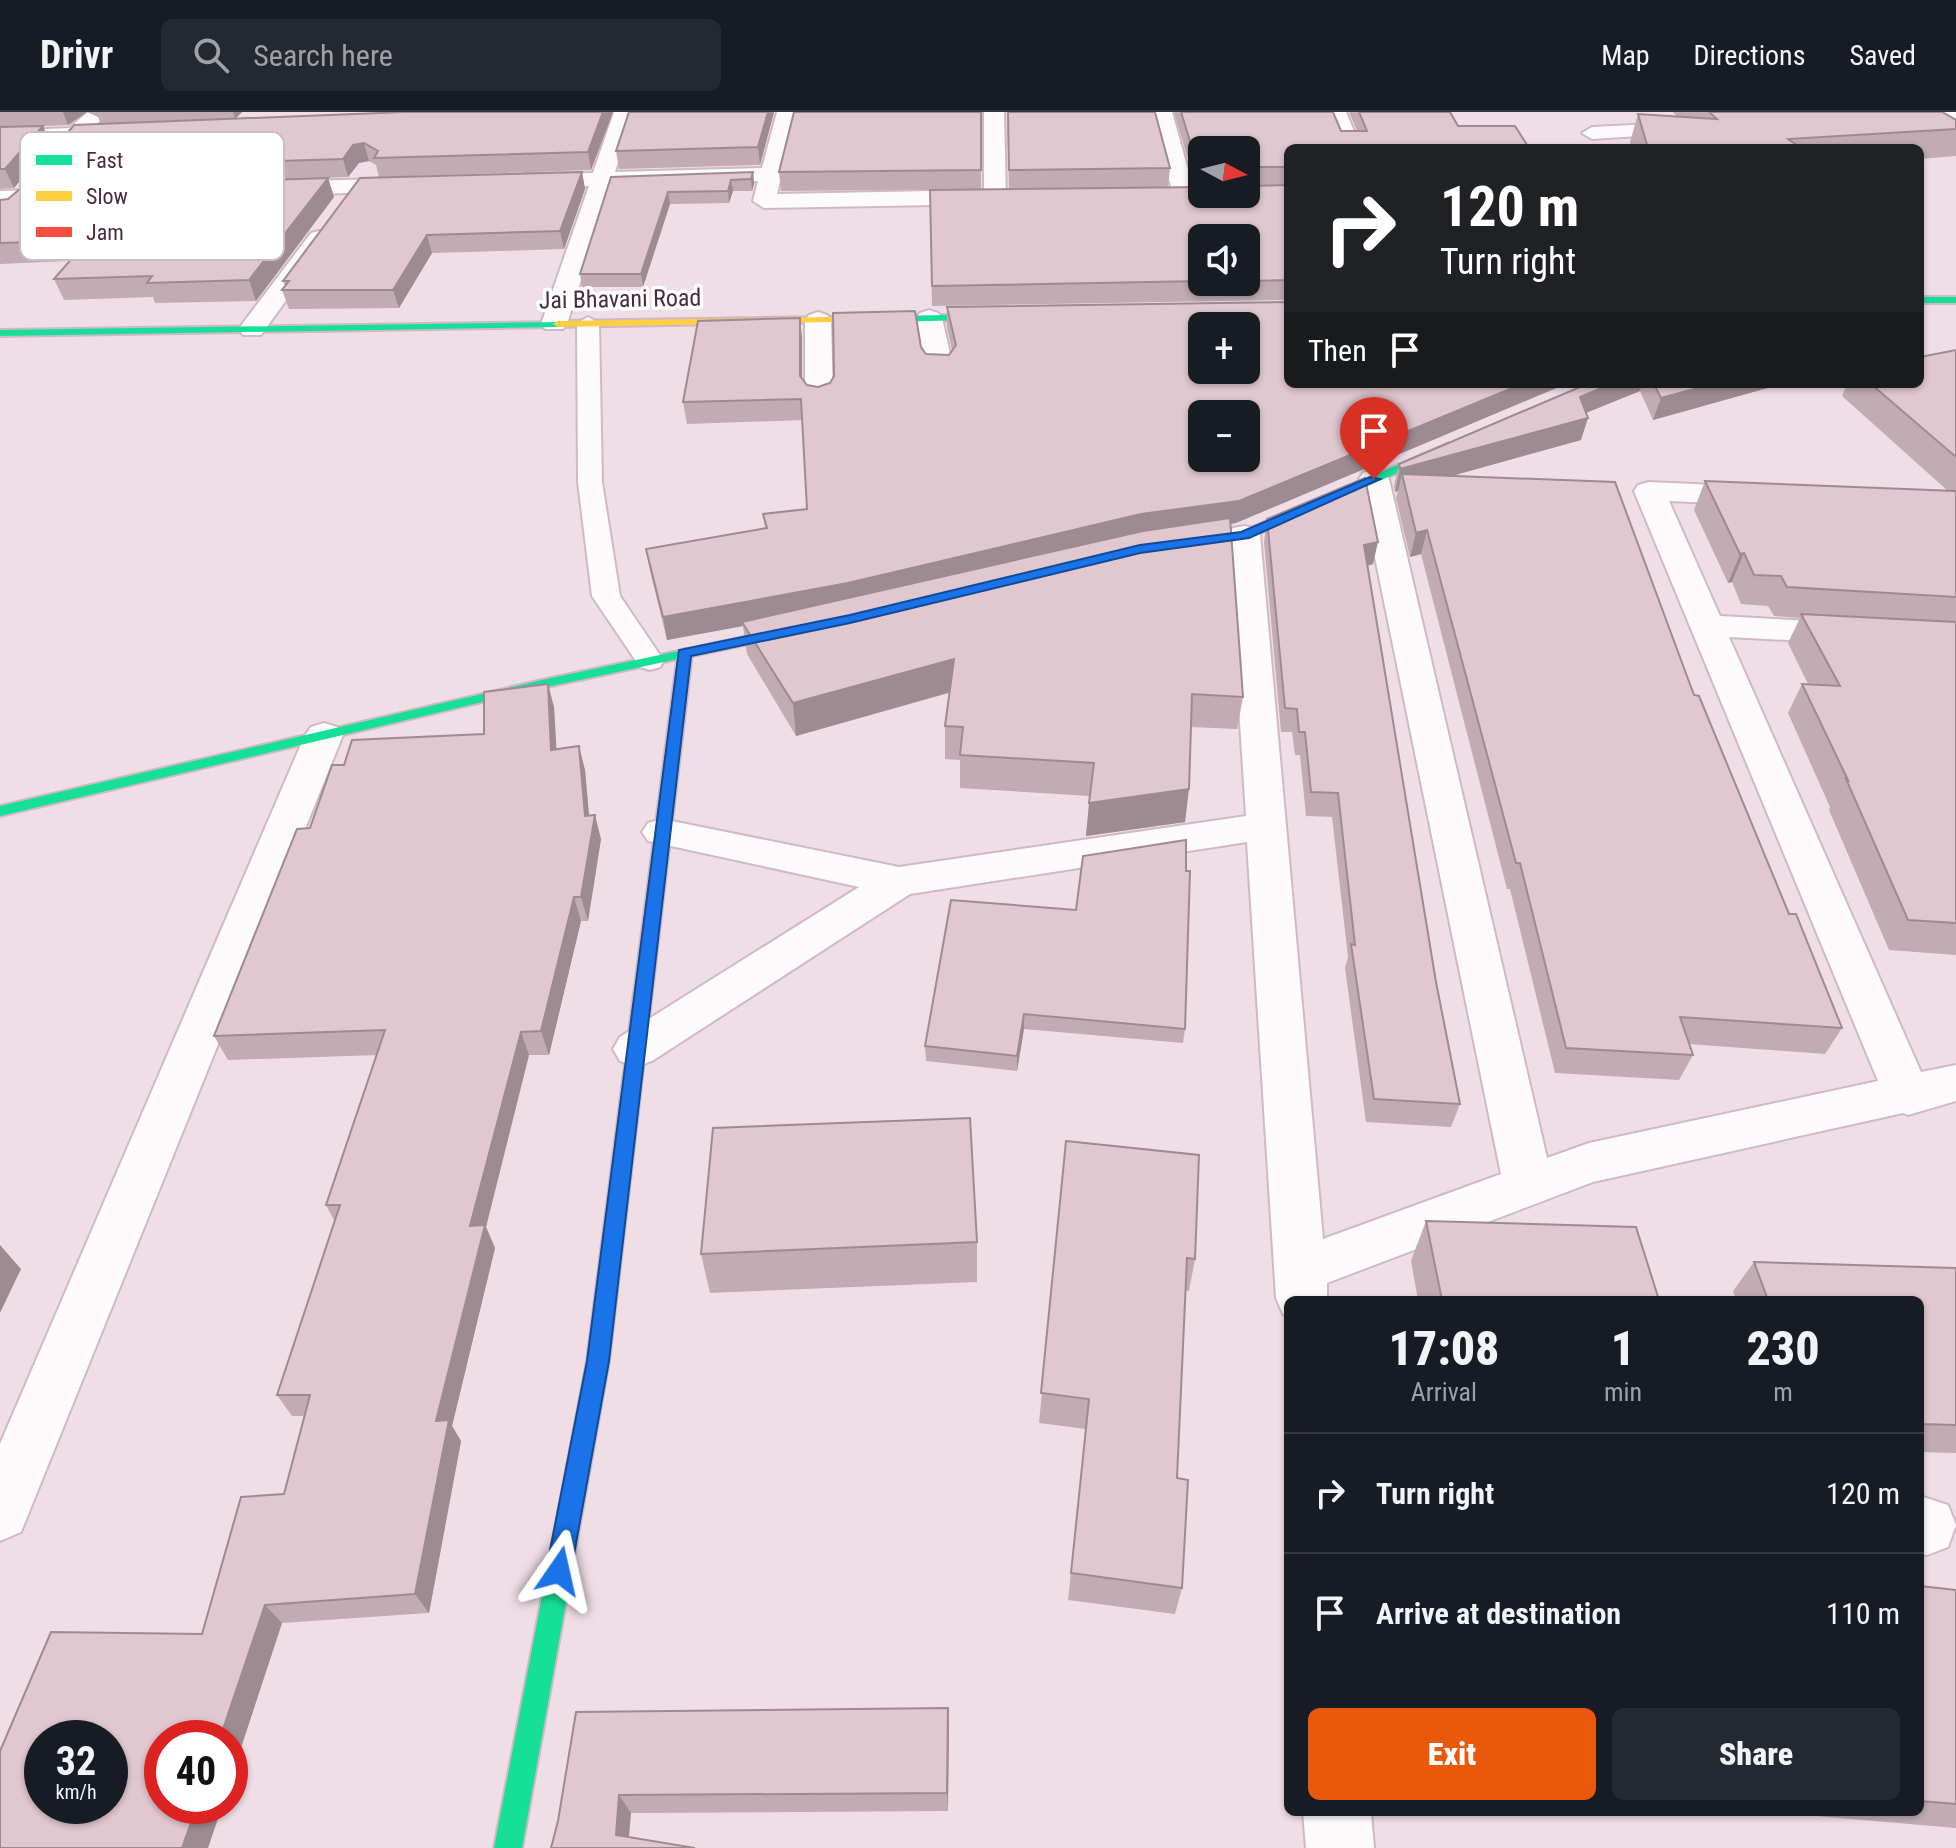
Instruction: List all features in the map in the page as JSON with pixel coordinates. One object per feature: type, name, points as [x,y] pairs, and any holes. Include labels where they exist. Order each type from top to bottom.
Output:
[{"type":"street","points":[[76,132],[100,112]]},
{"type":"street","points":[[554,324],[624,112]]},
{"type":"street","points":[[787,112],[764,201],[1003,197],[994,112]]},
{"type":"street","points":[[1162,112],[1184,195]]},
{"type":"street","points":[[1336,112],[1349,144]]},
{"type":"street","points":[[1862,118],[1956,113]]},
{"type":"street","points":[[1592,133],[1710,127]]},
{"type":"street","points":[[0,137],[20,136]]},
{"type":"street","points":[[252,329],[373,165]]},
{"type":"street","points":[[510,182],[770,174]]},
{"type":"street","points":[[284,189],[433,184]]},
{"type":"street","points":[[0,222],[10,198]]},
{"type":"street","points":[[1924,300],[1956,300]]},
{"type":"street","name":"Jai Bhavani Road","points":[[0,333],[1022,317]]},
{"type":"street","points":[[929,318],[939,367]]},
{"type":"street","points":[[818,320],[819,397]]},
{"type":"street","points":[[1154,547],[1244,535],[1472,438]]},
{"type":"street","points":[[1374,479],[1528,1185]]},
{"type":"street","points":[[1802,497],[1649,491],[1908,1096]]},
{"type":"street","points":[[1244,535],[1301,1285],[1528,1185],[1589,1163],[1908,1096],[1956,1083]]},
{"type":"street","points":[[0,811],[685,653],[820,625]]},
{"type":"street","points":[[1707,626],[1956,639]]},
{"type":"street","points":[[508,1848],[598,1361],[685,653]]},
{"type":"street","points":[[0,1512],[324,735]]},
{"type":"street","points":[[662,832],[899,881],[1266,826]]},
{"type":"street","points":[[636,1049],[899,881]]},
{"type":"street","points":[[1337,1816],[1340,1848]]},
{"type":"lane","points":[[588,323],[590,482],[606,596],[650,661]]},
{"type":"building","points":[[405,112],[603,112],[588,152],[374,158],[378,151],[364,143],[353,145],[343,159],[284,161],[284,132],[68,132],[74,125]]},
{"type":"building","points":[[629,112],[768,112],[758,147],[616,151]]},
{"type":"building","points":[[794,112],[981,112],[981,170],[779,172]]},
{"type":"building","points":[[1008,112],[1155,112],[1170,168],[1009,170]]},
{"type":"building","points":[[1181,112],[1333,112],[1341,131],[1367,131],[1359,112],[1450,112],[1458,126],[1515,126],[1526,144],[1284,144],[1284,167],[1260,167],[1260,136],[1188,136]]},
{"type":"building","points":[[1709,112],[1942,112],[1956,120],[1956,129],[1788,139],[1795,144],[1647,144],[1638,114],[1717,119]]},
{"type":"building","points":[[43,126],[38,132],[20,132],[20,152],[5,169],[0,169],[0,127]]},
{"type":"building","points":[[582,172],[560,231],[427,235],[393,290],[282,290],[289,281],[283,281],[360,178]]},
{"type":"building","points":[[753,172],[751,179],[731,180],[728,191],[668,192],[641,274],[580,274],[611,177]]},
{"type":"building","points":[[328,178],[284,235],[284,179]]},
{"type":"building","points":[[1284,185],[1284,280],[1260,281],[1260,224],[1188,224],[1188,281],[932,286],[930,190],[1188,187],[1188,208],[1260,208],[1260,186]]},
{"type":"building","points":[[20,189],[20,242],[0,243],[0,200],[8,199]]},
{"type":"building","points":[[71,260],[264,260],[249,280],[147,283],[152,276],[54,279]]},
{"type":"building","points":[[1284,302],[1284,388],[1512,388],[1239,501],[1141,514],[848,583],[663,617],[646,549],[767,528],[763,514],[807,509],[801,399],[683,402],[698,321],[800,318],[800,376],[807,385],[818,387],[830,383],[834,376],[833,313],[915,311],[921,347],[926,354],[949,355],[956,345],[947,307]]},
{"type":"building","points":[[1956,350],[1956,457],[1876,388],[1924,388],[1924,356]]},
{"type":"building","points":[[1578,388],[1601,388],[1580,397],[1588,418],[1400,469],[1399,464]]},
{"type":"building","points":[[1656,388],[1698,388],[1661,398]]},
{"type":"building","points":[[1402,474],[1615,482],[1694,695],[1699,696],[1789,914],[1796,914],[1842,1028],[1680,1017],[1693,1055],[1566,1048],[1520,863],[1516,863],[1427,530],[1416,533]]},
{"type":"building","points":[[1365,478],[1378,542],[1364,545],[1436,982],[1460,1104],[1374,1099],[1351,944],[1355,945],[1338,793],[1311,792],[1305,732],[1299,732],[1297,709],[1285,708],[1267,519]]},
{"type":"building","points":[[1705,481],[1956,491],[1956,597],[1787,587],[1781,576],[1754,575],[1744,553],[1740,554]]},
{"type":"building","points":[[1230,518],[1243,697],[1192,694],[1189,789],[1089,803],[1094,763],[960,755],[963,727],[945,726],[954,659],[793,703],[742,622],[1143,531]]},
{"type":"building","points":[[1801,614],[1956,622],[1956,923],[1908,920],[1848,780],[1802,684],[1840,686]]},
{"type":"building","points":[[548,684],[551,750],[579,746],[585,816],[595,815],[581,897],[574,897],[541,1031],[521,1032],[470,1226],[485,1225],[436,1421],[449,1420],[415,1594],[265,1605],[226,1720],[144,1720],[144,1824],[191,1824],[182,1848],[0,1848],[0,1751],[51,1632],[202,1634],[241,1497],[284,1494],[310,1395],[277,1395],[340,1205],[326,1205],[385,1030],[214,1036],[297,829],[310,828],[332,765],[344,765],[352,740],[484,734],[484,692]]},
{"type":"building","points":[[1186,840],[1186,871],[1190,871],[1185,1029],[1024,1014],[1017,1056],[925,1046],[951,900],[1076,910],[1083,856]]},
{"type":"building","points":[[970,1118],[977,1242],[701,1254],[713,1128]]},
{"type":"building","points":[[1066,1141],[1199,1155],[1195,1259],[1187,1258],[1177,1478],[1188,1480],[1182,1588],[1071,1573],[1089,1399],[1041,1393]]},
{"type":"building","points":[[1426,1221],[1636,1227],[1658,1296],[1441,1296]]},
{"type":"building","points":[[1754,1262],[1956,1268],[1956,1425],[1924,1424],[1924,1296],[1767,1296]]},
{"type":"building","points":[[1924,1586],[1956,1590],[1956,1804],[1924,1801]]},
{"type":"building","points":[[948,1708],[947,1793],[619,1795],[616,1835],[695,1848],[551,1848],[576,1712]]},
{"type":"traffic: fast","points":[[1924,300],[1956,300]]},
{"type":"traffic: fast","points":[[889,319],[1005,317]]},
{"type":"traffic: fast","points":[[0,333],[558,324]]},
{"type":"traffic: fast","points":[[1172,545],[1244,535],[1453,446]]},
{"type":"traffic: fast","points":[[0,811],[542,684],[805,628]]},
{"type":"traffic: fast","points":[[508,1848],[598,1361],[640,1017]]},
{"type":"traffic: slow","points":[[558,324],[889,319]]},
{"type":"traffic: jam","points":[[640,1017],[685,653]]},
{"type":"route","points":[[559,1571],[598,1361],[685,653],[850,619],[1140,549],[1244,535],[1374,479]]}]
